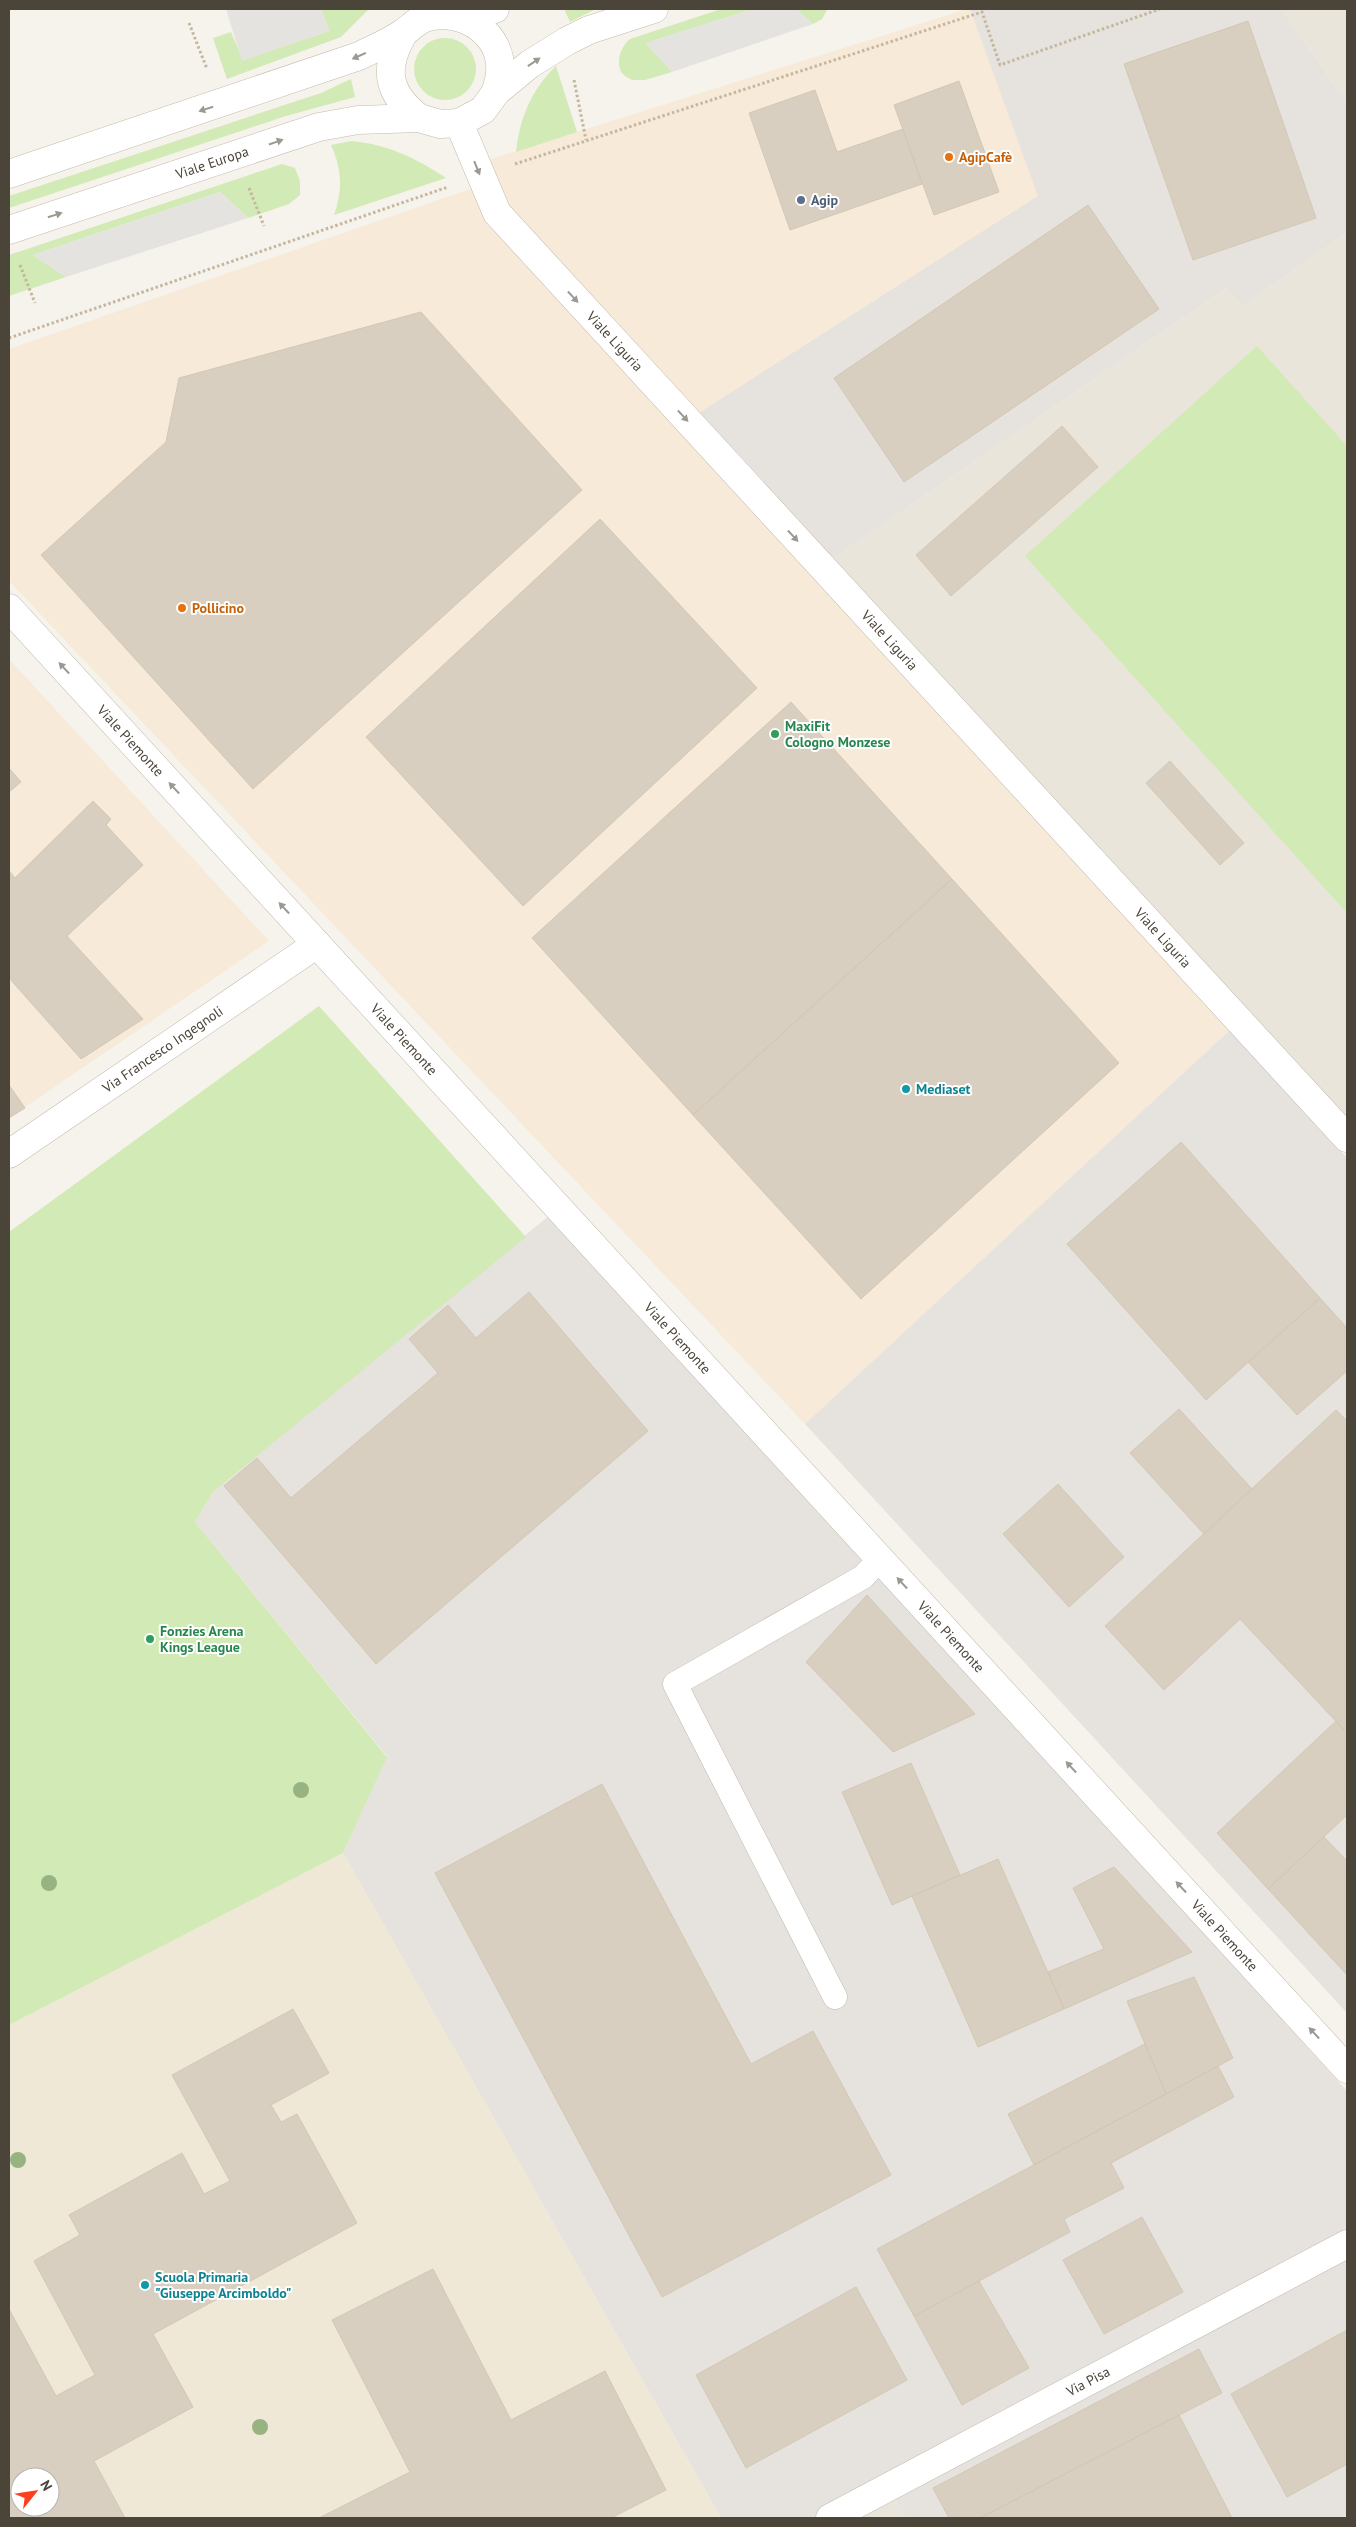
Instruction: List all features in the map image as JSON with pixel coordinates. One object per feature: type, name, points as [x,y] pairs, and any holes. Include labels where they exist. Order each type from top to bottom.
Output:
[{"type":"street","name":"Viale Europa","points":[[466,18],[495,9]]},
{"type":"street","name":"Viale Europa","points":[[9,230],[319,128],[358,120],[419,118],[440,124],[459,123],[484,110],[496,92],[530,64],[567,41],[589,30],[654,9]]},
{"type":"street","name":"Viale Europa","points":[[9,174],[338,64],[359,56],[403,34],[418,21],[427,17],[447,14],[466,18],[482,28],[491,39],[499,56],[500,73],[496,92]]},
{"type":"street","name":"Viale Europa","points":[[403,34],[394,50],[390,69],[391,81],[404,106],[419,118]]},
{"type":"street","name":"Viale Liguria","points":[[459,123],[497,214],[1347,1138]]},
{"type":"street","name":"Viale Piemonte","points":[[9,608],[1347,2069]]},
{"type":"street","name":"Via Francesco Ingegnoli","points":[[9,1154],[317,944]]},
{"type":"street","name":"Via Pisa","points":[[830,2518],[1347,2244]]},
{"type":"lane","points":[[835,1996],[675,1684],[863,1577],[880,1559]]},
{"type":"path","points":[[9,338],[480,175],[982,12],[1000,65],[1160,9]]},
{"type":"path","points":[[19,260],[35,303]]},
{"type":"shaded area","points":[[226,9],[321,9],[329,31],[242,61]]},
{"type":"shaded area","points":[[753,9],[796,9],[813,24],[672,72],[646,43]]},
{"type":"shaded area","points":[[970,9],[1039,196],[697,414],[506,209],[485,161]]},
{"type":"shaded area","points":[[970,9],[1281,9],[1347,103],[1347,232],[1243,306],[1226,288],[831,560],[697,414],[1038,196]]},
{"type":"shaded area","points":[[1281,9],[1347,9],[1347,103]]},
{"type":"shaded area","points":[[473,188],[1231,1029],[805,1424],[9,581],[9,349]]},
{"type":"shaded area","points":[[220,192],[248,218],[66,277],[33,255]]},
{"type":"shaded area","points":[[1347,232],[1347,1121],[831,560],[1226,288],[1243,306]]},
{"type":"shaded area","points":[[9,659],[269,941],[9,1118]]},
{"type":"shaded area","points":[[1231,1029],[1347,1158],[1347,2013],[805,1424]]},
{"type":"shaded area","points":[[550,1215],[1347,2091],[1347,2518],[906,2518],[895,2499],[858,2518],[721,2518],[343,1853],[387,1756],[195,1522],[213,1492]]},
{"type":"shaded area","points":[[343,1853],[721,2518],[9,2518],[9,2025]]},
{"type":"shaded area","points":[[895,2499],[906,2518],[858,2518]]},
{"type":"green space","points":[[321,9],[369,9],[341,37],[227,79],[213,38],[231,32],[243,60],[329,31]]},
{"type":"green space","points":[[564,9],[596,9],[570,22]]},
{"type":"green space","points":[[721,9],[753,9],[646,43],[672,72],[645,80],[632,80],[622,73],[619,64],[620,54],[630,39]]},
{"type":"green space","points":[[796,9],[827,10],[822,19],[813,24]]},
{"type":"green space","points":[[439,38],[451,38],[467,47],[474,57],[476,69],[474,81],[467,91],[451,100],[439,100],[428,95],[419,86],[414,75],[414,63],[419,52],[428,43]]},
{"type":"green space","points":[[556,66],[577,132],[516,152],[520,128],[528,105],[547,75]]},
{"type":"green space","points":[[351,79],[355,97],[286,116],[9,208],[9,196],[321,93]]},
{"type":"green space","points":[[351,141],[377,145],[401,153],[424,164],[446,178],[334,215],[339,197],[340,180],[335,154],[331,145]]},
{"type":"green space","points":[[282,164],[295,168],[300,181],[300,195],[289,204],[248,218],[220,192],[33,255],[66,277],[9,296],[9,255]]},
{"type":"green space","points":[[1257,346],[1347,446],[1347,913],[1025,556]]},
{"type":"green space","points":[[319,1006],[526,1237],[213,1492],[195,1522],[387,1757],[343,1853],[9,2025],[9,1232]]},
{"type":"building","points":[[1248,21],[1316,218],[1193,260],[1124,64]]},
{"type":"building","name":"AgipCafè","points":[[959,81],[999,192],[934,215],[894,105]]},
{"type":"building","points":[[815,90],[837,152],[903,129],[922,184],[790,230],[749,113]]},
{"type":"building","points":[[1088,205],[1159,309],[904,482],[834,378]]},
{"type":"building","points":[[421,312],[582,490],[253,789],[41,555],[166,442],[179,378]]},
{"type":"building","points":[[1062,426],[1098,467],[951,596],[916,555]]},
{"type":"building","points":[[600,519],[757,688],[523,906],[366,737]]},
{"type":"building","points":[[791,702],[952,879],[693,1115],[532,938]]},
{"type":"building","points":[[1170,761],[1244,843],[1220,865],[1146,783]]},
{"type":"building","points":[[9,768],[21,782],[9,792]]},
{"type":"building","points":[[93,801],[111,819],[106,825],[143,865],[67,936],[143,1019],[81,1059],[9,978],[9,871],[15,878]]},
{"type":"building","name":"Mediaset","points":[[952,879],[1119,1063],[861,1299],[693,1115]]},
{"type":"building","points":[[9,1085],[25,1108],[9,1118]]},
{"type":"building","points":[[1181,1142],[1320,1298],[1206,1400],[1067,1244]]},
{"type":"building","points":[[529,1292],[648,1431],[376,1664],[224,1486],[257,1458],[291,1498],[438,1373],[409,1339],[448,1305],[476,1338]]},
{"type":"building","points":[[1320,1298],[1347,1328],[1347,1371],[1297,1415],[1248,1362]]},
{"type":"building","points":[[1179,1409],[1252,1489],[1204,1534],[1130,1453]]},
{"type":"building","points":[[1336,1410],[1347,1421],[1347,1733],[1240,1619],[1164,1690],[1105,1626]]},
{"type":"building","points":[[1058,1484],[1124,1557],[1069,1607],[1003,1534]]},
{"type":"building","points":[[867,1595],[975,1714],[893,1752],[806,1662]]},
{"type":"building","points":[[1336,1721],[1347,1733],[1347,1815],[1268,1889],[1217,1833]]},
{"type":"building","points":[[911,1763],[960,1875],[892,1905],[842,1792]]},
{"type":"building","points":[[602,1784],[751,2064],[813,2031],[891,2175],[662,2297],[435,1873]]},
{"type":"building","points":[[1324,1837],[1347,1861],[1347,1975],[1268,1889]]},
{"type":"building","points":[[998,1859],[1064,2009],[978,2047],[912,1896]]},
{"type":"building","points":[[1114,1867],[1192,1952],[1064,2009],[1048,1972],[1104,1949],[1073,1888]]},
{"type":"building","points":[[1194,1977],[1233,2058],[1166,2094],[1127,2001]]},
{"type":"building","name":"Scuola Primaria \"Giuseppe Arcimboldo\"","points":[[293,2009],[329,2073],[271,2105],[281,2122],[297,2114],[357,2223],[153,2334],[193,2407],[94,2461],[125,2518],[9,2518],[9,2309],[56,2396],[95,2375],[34,2261],[80,2235],[69,2215],[182,2153],[204,2194],[230,2181],[172,2075]]},
{"type":"building","points":[[1145,2044],[1166,2094],[1034,2165],[1008,2114]]},
{"type":"building","points":[[1218,2066],[1234,2097],[1111,2163],[1124,2188],[1064,2219],[1070,2232],[914,2316],[877,2249]]},
{"type":"building","points":[[1142,2217],[1183,2292],[1104,2334],[1063,2260]]},
{"type":"building","points":[[433,2269],[511,2420],[605,2371],[666,2490],[611,2518],[319,2518],[410,2472],[332,2320]]},
{"type":"building","points":[[979,2281],[1029,2368],[962,2405],[914,2316]]},
{"type":"building","points":[[856,2287],[907,2380],[746,2468],[696,2375]]},
{"type":"building","points":[[1347,2330],[1347,2464],[1287,2497],[1231,2394]]},
{"type":"building","points":[[1199,2349],[1222,2393],[980,2518],[949,2518],[933,2488]]},
{"type":"building","points":[[1179,2415],[1232,2518],[980,2518]]},
{"type":"place","name":"AgipCafè","points":[[949,157]]},
{"type":"place","name":"Agip","points":[[801,200]]},
{"type":"place","name":"Pollicino","points":[[182,608]]},
{"type":"place","name":"MaxiFit Cologno Monzese","points":[[775,734]]},
{"type":"place","name":"Mediaset","points":[[906,1089]]},
{"type":"place","name":"Fonzies Arena Kings League","points":[[150,1639]]},
{"type":"place","name":"Scuola Primaria \"Giuseppe Arcimboldo\"","points":[[145,2285]]}]
